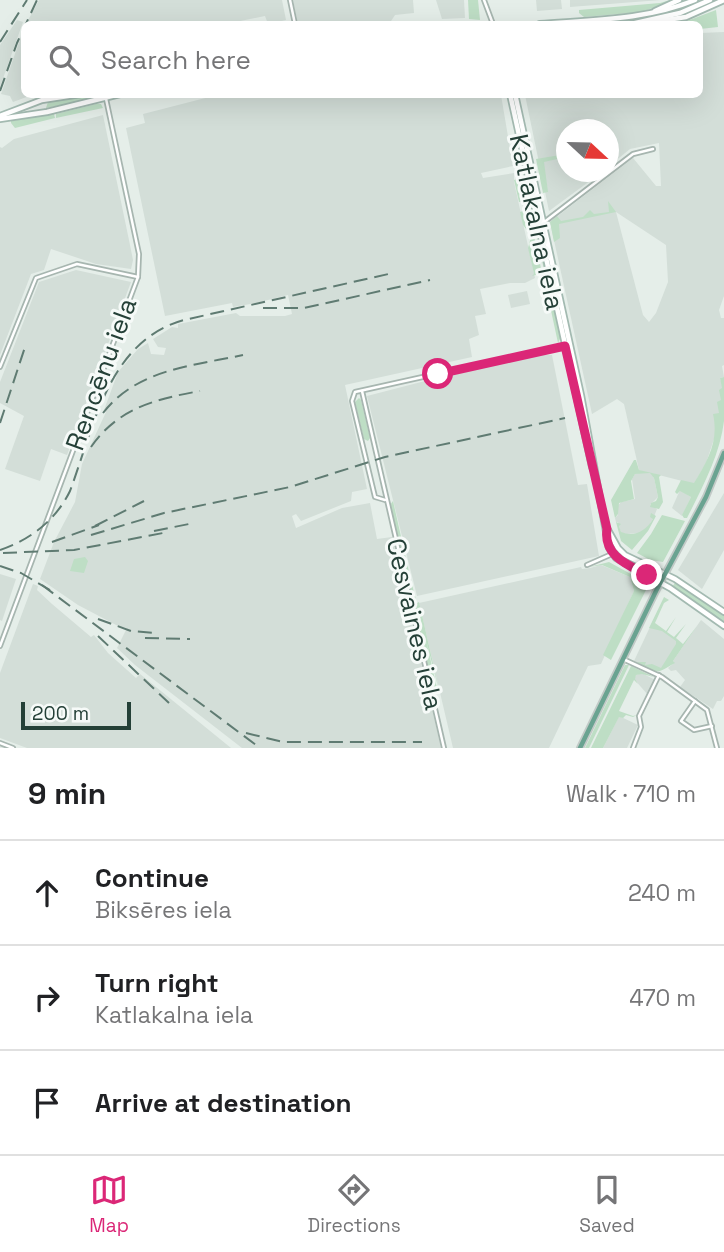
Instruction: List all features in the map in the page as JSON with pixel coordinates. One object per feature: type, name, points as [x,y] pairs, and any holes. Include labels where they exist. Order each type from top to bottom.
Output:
[{"type":"main road","points":[[580,748],[665,574],[706,498],[724,453]]},
{"type":"street","points":[[290,0],[294,21]]},
{"type":"street","points":[[484,0],[492,21]]},
{"type":"street","points":[[655,12],[679,0]]},
{"type":"street","points":[[578,21],[655,12],[695,0]]},
{"type":"street","points":[[646,21],[667,17],[710,0]]},
{"type":"street","points":[[671,21],[724,0]]},
{"type":"street","points":[[0,117],[54,98]]},
{"type":"street","points":[[0,117],[47,112],[98,98]]},
{"type":"street","name":"Rencēnu iela","points":[[0,646],[138,277],[139,254],[105,98]]},
{"type":"street","name":"Katlakalna iela","points":[[513,98],[567,345]]},
{"type":"street","points":[[47,99],[42,108],[47,112]]},
{"type":"street","points":[[542,223],[633,153],[653,149]]},
{"type":"street","name":"Katlakalna iela","points":[[533,192],[542,223],[607,529],[621,552],[665,574],[724,612]]},
{"type":"street","points":[[0,367],[36,278],[77,264],[138,277]]},
{"type":"street","points":[[362,391],[567,345]]},
{"type":"street","name":"Cesvaines iela","points":[[386,499],[376,499],[370,480],[353,396],[355,392],[362,391],[444,748]]},
{"type":"street","points":[[362,445],[373,442]]},
{"type":"street","points":[[370,480],[381,477]]},
{"type":"street","name":"Katlakalna iela","points":[[607,529],[606,536],[612,554]]},
{"type":"street","points":[[587,565],[612,554],[661,582],[724,626]]},
{"type":"street","points":[[623,660],[659,675],[708,710],[717,748]]},
{"type":"street","points":[[633,748],[641,727],[639,716],[659,675]]},
{"type":"street","points":[[695,701],[681,721],[694,730],[712,726]]},
{"type":"street","points":[[0,743],[13,748]]},
{"type":"shaded area","points":[[39,0],[282,0],[286,20],[267,21],[265,16],[241,21],[28,21]]},
{"type":"shaded area","points":[[293,0],[413,0],[414,13],[395,15],[391,21],[297,21]]},
{"type":"shaded area","points":[[436,0],[464,0],[465,18],[442,19]]},
{"type":"shaded area","points":[[536,0],[561,0],[562,9],[537,11]]},
{"type":"shaded area","points":[[570,0],[661,0],[570,7]]},
{"type":"shaded area","points":[[17,20],[21,21],[0,87],[0,45]]},
{"type":"shaded area","points":[[724,32],[724,296],[719,310],[721,318],[724,318],[724,377],[720,378],[723,389],[716,433],[706,463],[694,484],[651,473],[658,497],[650,505],[657,509],[646,530],[641,533],[621,533],[616,522],[617,507],[621,502],[635,499],[632,479],[635,474],[643,472],[639,470],[624,404],[617,399],[592,414],[550,222],[602,182],[619,182],[619,169],[633,158],[656,186],[661,186],[659,143],[630,149],[619,158],[619,119],[556,119],[556,182],[588,182],[549,211],[526,98],[703,98],[703,33]],"holes":[[[616,212],[666,245],[668,282],[656,313],[649,322],[643,315]]]},
{"type":"shaded area","points":[[21,37],[21,98],[24,98],[13,102],[10,96],[1,94]]},
{"type":"shaded area","points":[[205,98],[502,98],[513,166],[481,173],[483,178],[514,173],[535,278],[525,283],[480,289],[486,314],[475,316],[479,335],[469,339],[472,357],[345,385],[367,489],[352,492],[351,501],[301,521],[296,514],[292,516],[296,528],[342,508],[370,503],[377,539],[392,537],[441,748],[242,748],[117,648],[127,628],[78,605],[40,579],[54,542],[75,502],[82,464],[106,412],[104,410],[118,372],[138,349],[148,343],[151,354],[164,355],[166,348],[158,347],[153,339],[172,327],[178,328],[178,324],[236,313],[240,316],[292,314],[288,295],[233,307],[232,303],[165,316],[126,128],[145,123],[143,114]]},
{"type":"shaded area","points":[[103,115],[133,260],[131,269],[96,264],[51,249],[44,270],[31,274],[0,355],[0,147],[14,139]]},
{"type":"shaded area","points":[[76,270],[131,282],[67,455],[51,449],[40,481],[5,469],[24,416],[0,403],[0,382],[39,282]]},
{"type":"shaded area","points":[[527,291],[530,304],[511,308],[508,295]]},
{"type":"shaded area","points":[[541,355],[552,355],[578,485],[587,484],[599,556],[417,596],[367,396]]},
{"type":"shaded area","points":[[680,490],[691,497],[682,516],[672,508]]},
{"type":"shaded area","points":[[724,493],[724,550],[702,589],[678,570]]},
{"type":"shaded area","points":[[601,565],[630,577],[634,591],[601,664],[588,666],[549,748],[453,748],[419,603],[581,567]]},
{"type":"shaded area","points":[[0,574],[16,579],[2,621],[0,620]]},
{"type":"shaded area","points":[[33,584],[91,637],[94,635],[108,653],[136,678],[140,674],[231,748],[27,748],[0,738],[0,673]]},
{"type":"shaded area","points":[[701,620],[724,639],[724,696],[721,701],[717,701],[713,709],[680,687],[685,680],[676,670],[671,671],[668,668],[674,663]]},
{"type":"shaded area","points":[[650,627],[662,630],[677,641],[677,647],[662,670],[634,661]]},
{"type":"shaded area","points":[[642,673],[655,680],[648,695],[634,679]]},
{"type":"shaded area","points":[[619,716],[638,725],[627,748],[603,748]]},
{"type":"green space","points":[[468,0],[478,0],[480,20],[469,19]]},
{"type":"green space","points":[[674,0],[642,12],[584,17],[579,13],[579,10]]},
{"type":"green space","points":[[701,0],[691,7],[660,16],[628,21],[602,21],[651,16]]},
{"type":"green space","points":[[716,10],[718,27],[703,29],[703,21],[687,21]]},
{"type":"green space","points":[[75,98],[97,98],[46,108],[48,102]]},
{"type":"green space","points":[[101,104],[103,108],[56,118],[56,114]]},
{"type":"green space","points":[[54,114],[55,118],[15,128],[11,123],[11,121]]},
{"type":"green space","points":[[556,156],[556,159],[544,162],[548,192],[543,193],[536,159]]},
{"type":"green space","points":[[521,177],[528,205],[523,206],[519,202],[514,180]]},
{"type":"green space","points":[[524,177],[528,182],[546,267],[544,270]]},
{"type":"green space","points":[[608,201],[616,212],[559,224],[560,238],[554,242],[550,222],[557,216],[561,221],[583,217],[590,210],[594,214],[609,212]]},
{"type":"green space","points":[[528,206],[533,233],[530,234],[523,225],[520,212],[523,207]]},
{"type":"green space","points":[[534,236],[542,273],[532,276],[534,274],[528,248],[531,237]]},
{"type":"green space","points":[[544,278],[549,282],[561,337],[558,343]]},
{"type":"green space","points":[[724,377],[724,421],[719,446],[699,495],[687,518],[684,518],[682,515],[691,497],[680,491],[677,494],[675,492],[681,480],[694,483],[708,458],[715,433],[713,414],[719,413],[717,402],[721,400],[720,378]]},
{"type":"green space","points":[[359,398],[370,438],[368,441],[364,439],[355,402]]},
{"type":"green space","points":[[634,460],[639,470],[661,475],[659,477],[663,502],[659,509],[650,507],[658,497],[654,478],[650,473],[635,474],[631,481],[634,499],[619,503],[615,518],[611,500]]},
{"type":"green space","points":[[393,501],[411,581],[409,582],[390,505]]},
{"type":"green space","points":[[651,513],[656,516],[648,531],[632,550],[621,541],[616,522],[621,524],[621,532],[635,534],[650,523],[653,519],[650,517]]},
{"type":"green space","points":[[662,515],[685,521],[663,562],[650,560],[637,553]]},
{"type":"green space","points":[[85,557],[88,561],[84,573],[70,571],[74,559]]},
{"type":"green space","points":[[609,562],[649,584],[611,660],[603,655],[634,591],[630,577],[602,565],[589,567]]},
{"type":"green space","points":[[675,583],[724,615],[724,623],[672,587]]},
{"type":"green space","points":[[412,585],[417,603],[419,602],[440,694],[426,640],[438,693],[433,691],[409,587]]},
{"type":"green space","points":[[664,597],[669,600],[664,603],[655,623],[666,631],[676,617],[667,632],[674,637],[686,624],[676,638],[683,644],[697,626],[673,661],[675,663],[657,672],[637,662],[646,662],[645,665],[652,664],[661,668],[676,644],[676,641],[662,631],[649,628]]},
{"type":"green space","points":[[625,665],[629,665],[589,748],[585,748]]},
{"type":"green space","points":[[631,666],[654,677],[636,675],[638,684],[634,680],[619,711],[637,715],[633,717],[619,717],[603,748],[591,748]]},
{"type":"railway","points":[[0,42],[27,0]]},
{"type":"railway","points":[[27,21],[37,0]]},
{"type":"railway","points":[[0,91],[21,34]]},
{"type":"railway","points":[[0,550],[32,535],[57,511],[70,491],[108,389],[121,366],[138,347],[158,331],[184,320],[393,273]]},
{"type":"railway","points":[[263,308],[304,308],[430,280]]},
{"type":"railway","points":[[0,423],[26,344]]},
{"type":"railway","points":[[103,413],[117,398],[149,378],[185,367],[243,355]]},
{"type":"railway","points":[[91,447],[113,423],[139,407],[200,391]]},
{"type":"railway","points":[[91,535],[164,513],[290,487],[385,457],[565,418]]},
{"type":"railway","points":[[95,526],[144,501]]},
{"type":"railway","points":[[154,531],[189,524]]},
{"type":"railway","points":[[52,542],[99,525]]},
{"type":"railway","points":[[3,553],[74,550],[163,533]]},
{"type":"railway","points":[[0,566],[21,573],[50,590]]},
{"type":"railway","points":[[42,585],[260,748]]},
{"type":"railway","points":[[98,619],[131,631],[155,633]]},
{"type":"railway","points":[[98,636],[169,703]]},
{"type":"railway","points":[[145,638],[190,639]]},
{"type":"railway","points":[[246,733],[283,742],[422,742]]},
{"type":"route","points":[[438,374],[565,346],[609,548],[616,558],[647,575]]}]
